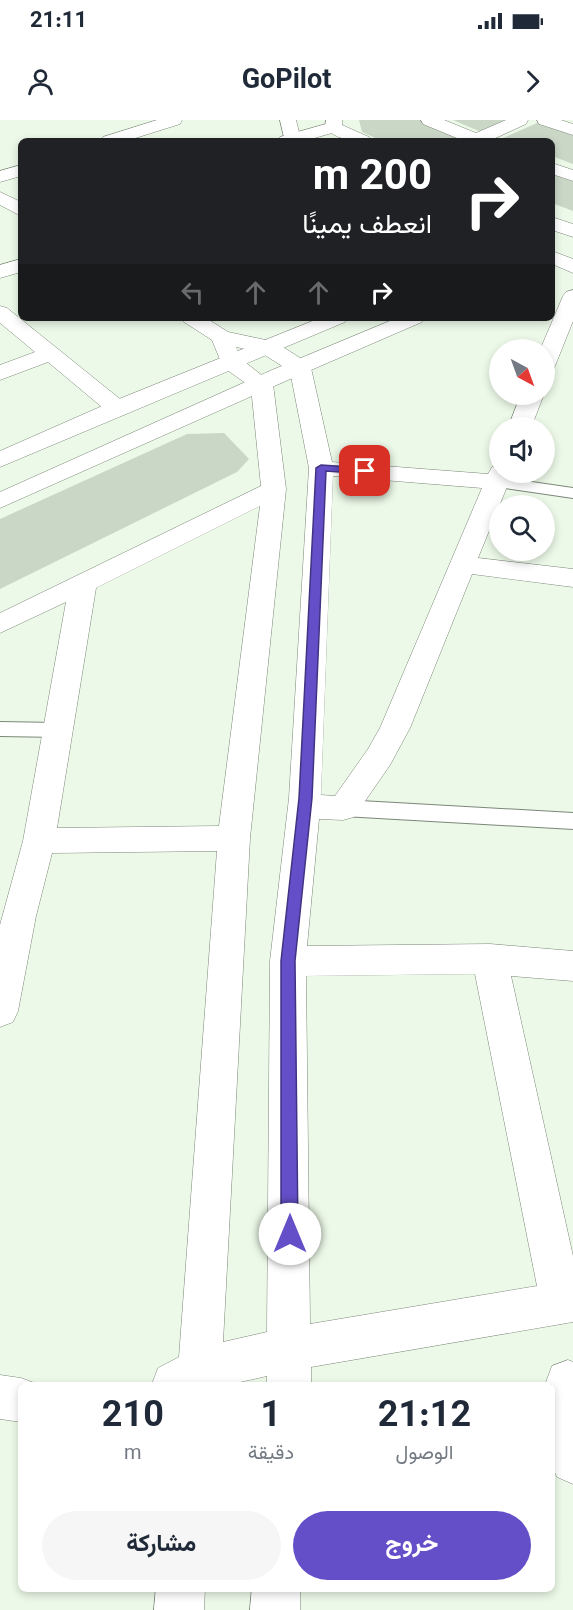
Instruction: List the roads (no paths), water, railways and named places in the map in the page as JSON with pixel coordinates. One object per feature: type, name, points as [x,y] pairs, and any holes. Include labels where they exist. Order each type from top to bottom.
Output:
[{"type":"street","points":[[130,120],[166,123]]},
{"type":"street","points":[[288,120],[291,138]]},
{"type":"street","points":[[429,120],[472,138]]},
{"type":"street","points":[[481,138],[520,120]]},
{"type":"street","points":[[545,120],[573,130]]},
{"type":"street","points":[[118,138],[166,123]]},
{"type":"street","points":[[296,138],[333,123],[358,138]]},
{"type":"street","points":[[555,169],[573,176]]},
{"type":"street","points":[[0,177],[18,171]]},
{"type":"street","points":[[0,197],[18,208]]},
{"type":"street","points":[[555,257],[573,249]]},
{"type":"street","points":[[555,259],[573,267]]},
{"type":"street","points":[[0,272],[18,266]]},
{"type":"street","points":[[555,339],[573,296]]},
{"type":"street","points":[[0,312],[117,408]]},
{"type":"street","points":[[194,321],[262,384],[274,489],[234,838],[191,1380],[289,1366],[567,1302],[490,959]]},
{"type":"street","points":[[0,460],[117,408],[226,349],[267,347],[331,321]]},
{"type":"street","points":[[0,501],[409,321]]},
{"type":"street","points":[[267,347],[300,368],[321,468],[304,806],[288,961],[289,1366]]},
{"type":"street","points":[[0,373],[51,353]]},
{"type":"street","points":[[321,468],[489,476]]},
{"type":"street","points":[[304,806],[343,808],[380,757],[395,728],[497,483]]},
{"type":"street","points":[[0,624],[274,489]]},
{"type":"street","points":[[463,565],[573,578]]},
{"type":"street","points":[[0,1011],[9,914],[39,841],[83,583]]},
{"type":"street","points":[[39,841],[234,838]]},
{"type":"street","points":[[288,961],[490,959],[573,966]]},
{"type":"street","points":[[564,1382],[573,1461]]},
{"type":"street","points":[[0,1397],[18,1400]]},
{"type":"street","points":[[179,1610],[181,1592]]},
{"type":"street","points":[[274,1610],[276,1592]]},
{"type":"lane","points":[[527,483],[573,493]]},
{"type":"lane","points":[[0,729],[58,730]]},
{"type":"lane","points":[[343,808],[573,821]]}]
